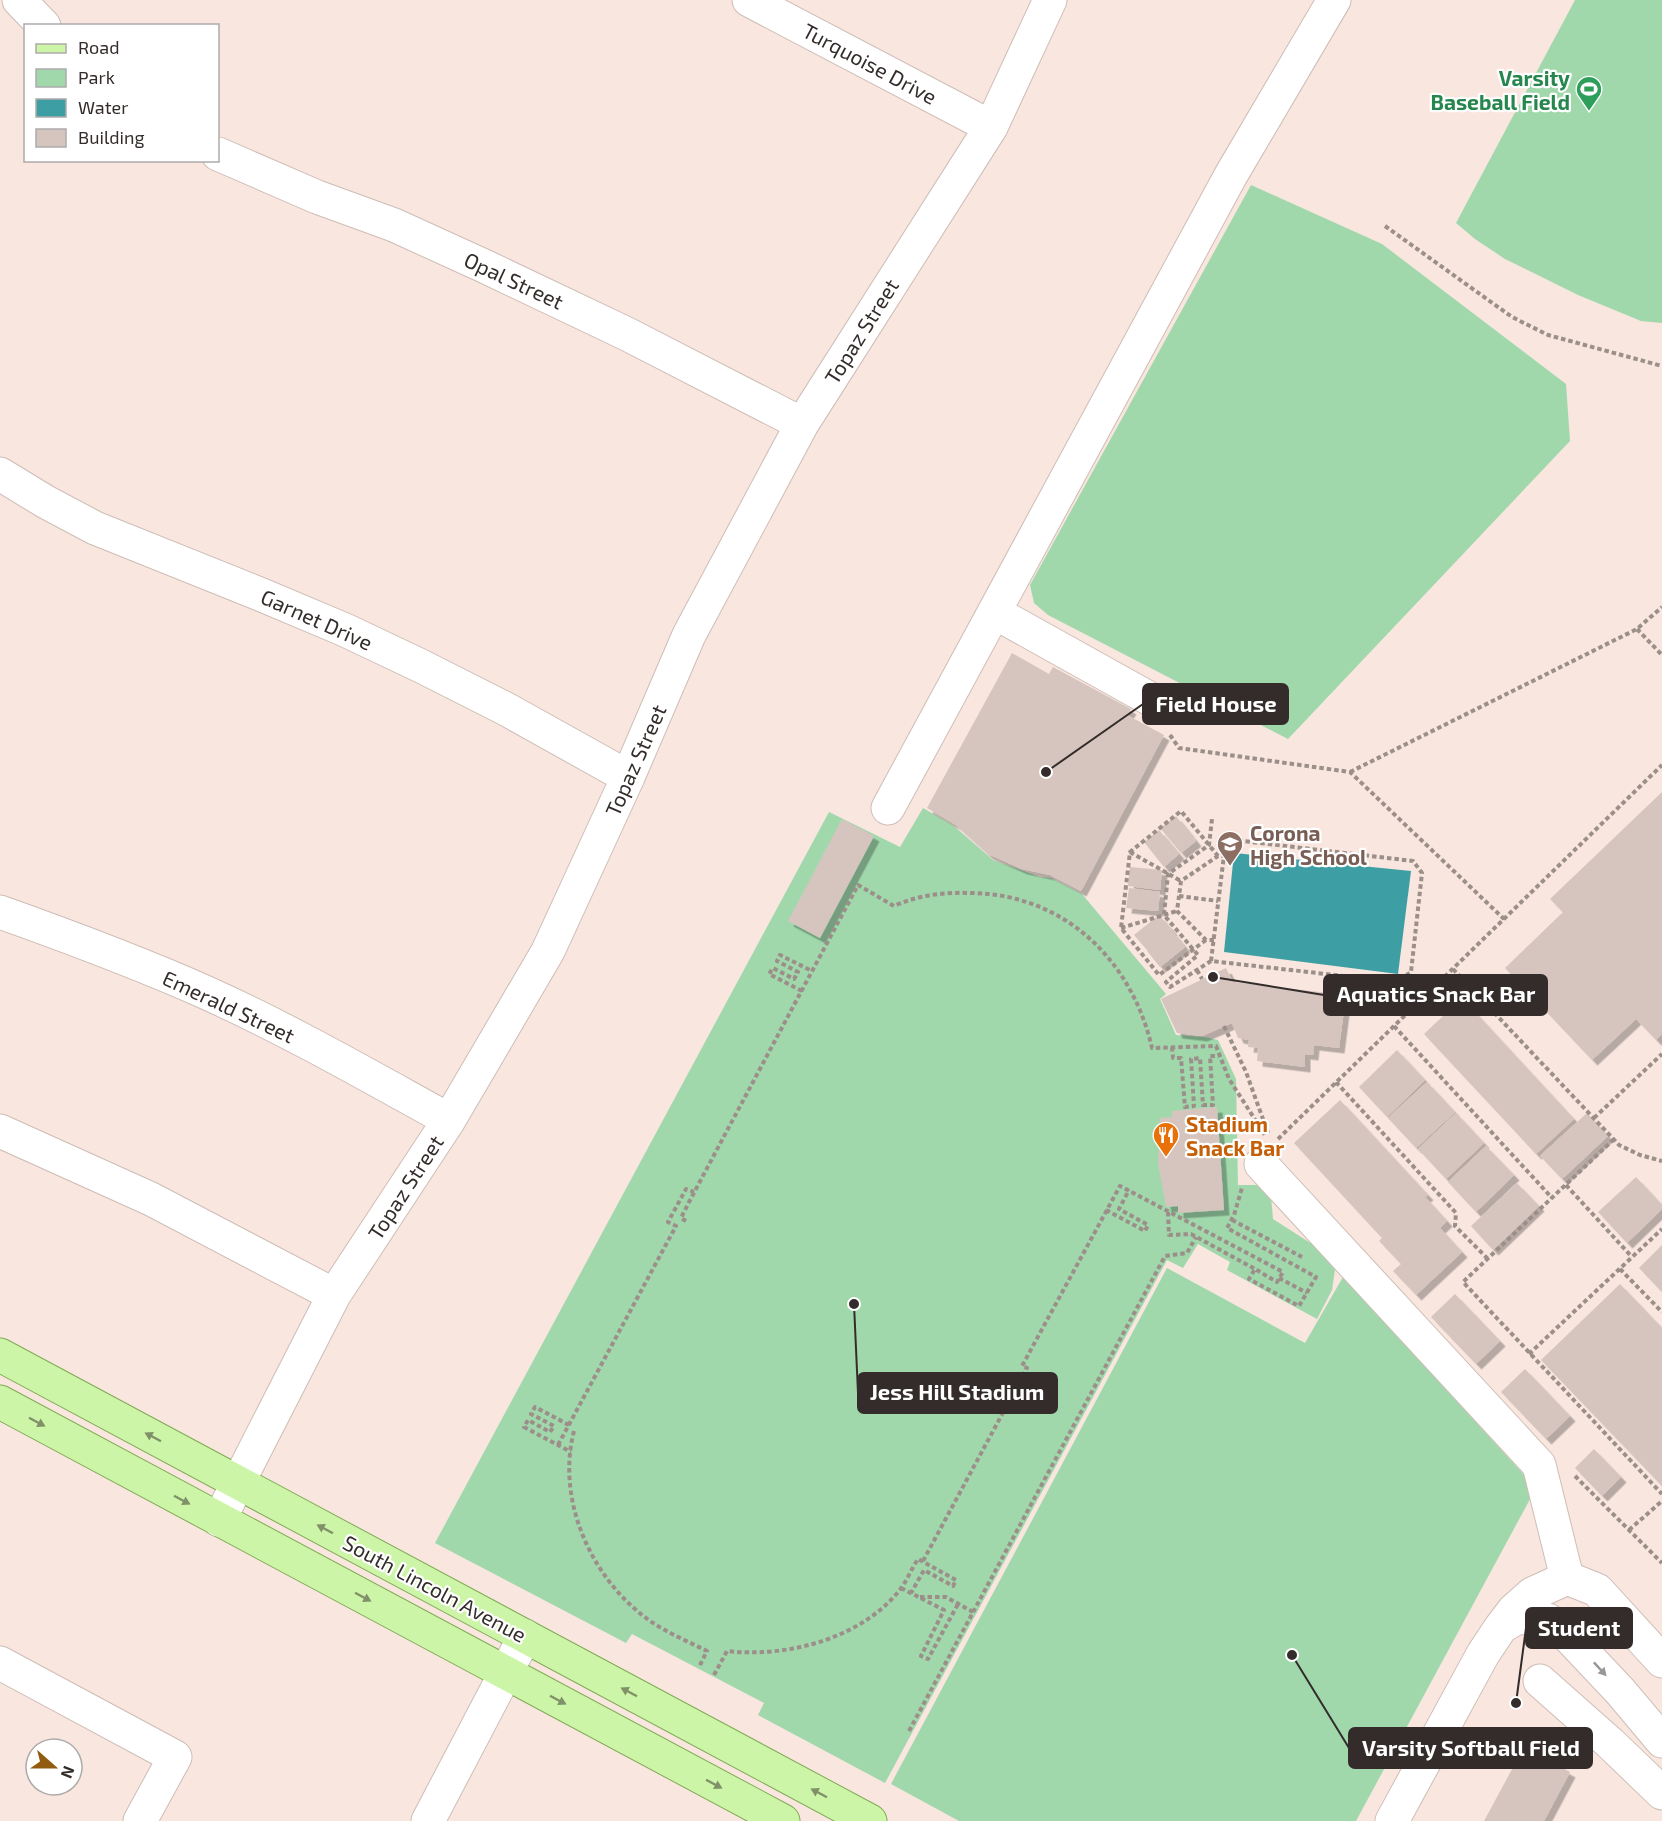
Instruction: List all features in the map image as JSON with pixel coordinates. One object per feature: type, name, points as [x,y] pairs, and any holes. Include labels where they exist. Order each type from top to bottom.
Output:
[{"type":"main road","name":"South Lincoln Avenue","points":[[0,1355],[870,1821]]},
{"type":"main road","name":"South Lincoln Avenue","points":[[0,1402],[783,1821]]},
{"type":"street","points":[[20,0],[42,24]]},
{"type":"street","name":"Turquoise Drive","points":[[749,0],[991,127]]},
{"type":"street","name":"Topaz Street","points":[[219,1520],[334,1295],[449,1120],[548,951],[628,777],[689,635],[802,424],[991,127],[1050,0]]},
{"type":"street","points":[[888,808],[1231,175],[1334,0]]},
{"type":"street","name":"Opal Street","points":[[219,154],[317,197],[424,238],[627,334],[802,424]]},
{"type":"street","name":"Garnet Drive","points":[[0,474],[94,528],[272,599],[421,666],[506,709],[628,777]]},
{"type":"street","points":[[994,612],[1163,718]]},
{"type":"street","name":"Emerald Street","points":[[0,912],[207,993],[297,1037],[449,1120]]},
{"type":"street","points":[[0,1131],[151,1198],[334,1295]]},
{"type":"street","points":[[1267,1145],[1539,1465],[1568,1578]]},
{"type":"street","points":[[1392,1821],[1483,1654],[1514,1610],[1532,1594],[1568,1578],[1597,1590],[1662,1661]]},
{"type":"street","points":[[1501,1627],[1518,1617],[1548,1620],[1570,1638],[1620,1691],[1662,1741]]},
{"type":"street","points":[[428,1821],[525,1636]]},
{"type":"street","points":[[0,1663],[175,1757],[140,1821]]},
{"type":"street","points":[[1540,1681],[1662,1793]]},
{"type":"path","points":[[1385,226],[1512,317],[1548,334],[1662,366]]},
{"type":"path","points":[[1163,718],[1179,748],[1350,772],[1637,629],[1662,607]]},
{"type":"path","points":[[1637,629],[1662,655]]},
{"type":"path","points":[[1267,1145],[1336,1083],[1662,765]]},
{"type":"path","points":[[1350,772],[1504,919]]},
{"type":"path","points":[[1214,940],[1206,940],[1159,975],[1121,927],[1130,852],[1180,812],[1218,856]]},
{"type":"path","points":[[1211,961],[1226,839],[1413,861],[1422,873],[1411,972],[1397,982],[1211,961],[1170,987],[1166,982],[1198,955],[1164,915],[1168,874],[1209,845],[1212,819]]},
{"type":"path","points":[[1130,852],[1181,881]]},
{"type":"path","points":[[1177,911],[1181,881],[1218,856],[1224,856]]},
{"type":"path","points":[[686,1221],[681,1218],[694,1192],[858,885],[894,906],[916,898],[953,893],[984,893],[1021,899],[1053,912],[1096,944],[1111,960],[1131,990],[1144,1019],[1152,1048],[1216,1046],[1229,1079],[1267,1145]]},
{"type":"path","points":[[1179,896],[1218,901]]},
{"type":"path","points":[[1121,927],[1177,911]]},
{"type":"path","points":[[1177,911],[1206,940]]},
{"type":"path","points":[[802,991],[769,974],[772,968],[794,979],[798,972],[777,961],[780,955],[812,971]]},
{"type":"path","points":[[1453,969],[1614,1139],[1640,1155],[1662,1161]]},
{"type":"path","points":[[1197,970],[1202,979]]},
{"type":"path","points":[[1224,1026],[1246,1072],[1267,1145]]},
{"type":"path","points":[[1394,1026],[1552,1198]]},
{"type":"path","points":[[1172,1047],[1173,1058],[1182,1058],[1185,1107],[1194,1106],[1191,1059],[1200,1058],[1203,1105],[1213,1104],[1210,1056],[1219,1056]]},
{"type":"path","points":[[1594,1118],[1662,1054]]},
{"type":"path","points":[[1336,1083],[1456,1213],[1455,1226],[1488,1259]]},
{"type":"path","points":[[1614,1139],[1463,1282],[1662,1494]]},
{"type":"path","points":[[1566,1185],[1632,1257]]},
{"type":"path","points":[[923,1562],[1027,1368],[1022,1366],[1120,1186],[1282,1272],[1277,1282],[1191,1234],[1170,1235],[1168,1212]]},
{"type":"path","points":[[558,1445],[676,1226],[668,1222],[686,1189],[694,1192]]},
{"type":"path","points":[[1106,1210],[1145,1231],[1148,1225],[1119,1209],[1129,1190]]},
{"type":"path","points":[[1232,1220],[1288,1249]]},
{"type":"path","points":[[1529,1354],[1662,1229]]},
{"type":"path","points":[[1238,1234],[1316,1277],[1299,1306],[1249,1279],[1255,1269]]},
{"type":"path","points":[[909,1731],[1165,1256],[1187,1253],[1196,1237]]},
{"type":"path","points":[[1620,1269],[1662,1312]]},
{"type":"path","points":[[1279,1278],[1307,1293]]},
{"type":"path","points":[[569,1425],[535,1407],[531,1414],[554,1426],[550,1432],[528,1420],[524,1427],[571,1452]]},
{"type":"path","points":[[574,1431],[570,1467],[575,1510],[587,1547],[618,1593],[645,1618],[707,1651],[699,1667]]},
{"type":"path","points":[[1573,1474],[1662,1563]]},
{"type":"path","points":[[1629,1530],[1662,1501]]},
{"type":"path","points":[[714,1675],[727,1651],[767,1653],[801,1648],[857,1625],[882,1607],[901,1588],[918,1559],[956,1580],[953,1586],[924,1570],[911,1593]]},
{"type":"path","points":[[901,1588],[944,1610],[921,1656],[928,1659],[958,1604]]},
{"type":"path","points":[[919,1597],[946,1597],[973,1612]]},
{"type":"green space","name":"Varsity Baseball Field","points":[[1575,0],[1662,0],[1662,323],[1641,321],[1578,295],[1505,259],[1456,223]]},
{"type":"green space","points":[[1251,185],[1382,244],[1566,384],[1570,441],[1288,739],[1048,615],[1034,603],[1030,585]]},
{"type":"green space","points":[[923,808],[954,826],[993,860],[1040,877],[1051,878],[1082,894],[1166,994],[1160,999],[1176,1035],[1218,1040],[1236,1079],[1238,1185],[1270,1185],[1273,1219],[1326,1253],[1335,1270],[1332,1290],[1317,1319],[1227,1270],[1230,1262],[1198,1244],[1183,1268],[1167,1260],[885,1783],[758,1715],[764,1703],[632,1634],[626,1643],[435,1543],[829,812],[900,847]]},
{"type":"green space","points":[[1167,1268],[1305,1343],[1343,1277],[1536,1488],[1356,1821],[959,1821],[891,1784]]},
{"type":"water","points":[[1234,853],[1411,871],[1398,974],[1224,952]]},
{"type":"building","points":[[1012,653],[1049,674],[1053,667],[1131,709],[1127,715],[1164,735],[1081,891],[1050,875],[1022,869],[988,854],[956,825],[927,808]]},
{"type":"building","points":[[1662,792],[1662,1034],[1656,1040],[1636,1019],[1592,1060],[1505,968],[1563,912],[1550,899]]},
{"type":"building","points":[[1176,816],[1196,841],[1181,853],[1160,828]]},
{"type":"building","points":[[842,819],[874,836],[820,938],[788,921]]},
{"type":"building","points":[[1159,830],[1179,854],[1164,867],[1144,842]]},
{"type":"building","points":[[1130,867],[1162,870],[1160,890],[1128,886]]},
{"type":"building","points":[[1129,888],[1160,892],[1158,911],[1126,908]]},
{"type":"building","points":[[1159,915],[1172,930],[1147,950],[1134,935]]},
{"type":"building","points":[[1172,931],[1185,947],[1160,967],[1147,951]]},
{"type":"building","points":[[1226,968],[1233,982],[1346,995],[1339,1048],[1314,1045],[1313,1055],[1305,1054],[1305,1067],[1257,1061],[1258,1048],[1248,1047],[1249,1040],[1238,1038],[1232,1023],[1202,1036],[1177,1033],[1161,999]]},
{"type":"building","points":[[1462,998],[1574,1119],[1536,1154],[1424,1034]]},
{"type":"building","points":[[1397,1050],[1425,1080],[1387,1117],[1359,1087]]},
{"type":"building","points":[[1427,1082],[1455,1112],[1416,1148],[1388,1118]]},
{"type":"building","points":[[1340,1100],[1428,1195],[1425,1197],[1447,1221],[1440,1228],[1462,1252],[1416,1295],[1393,1271],[1401,1264],[1379,1241],[1382,1238],[1294,1143]]},
{"type":"building","points":[[1217,1107],[1224,1210],[1178,1213],[1178,1206],[1166,1207],[1158,1163],[1160,1118],[1172,1117],[1172,1111]]},
{"type":"building","points":[[1456,1113],[1484,1143],[1446,1179],[1418,1149]]},
{"type":"building","points":[[1587,1113],[1608,1136],[1562,1179],[1540,1156]]},
{"type":"building","points":[[1486,1146],[1514,1175],[1476,1212],[1448,1182]]},
{"type":"building","points":[[1636,1177],[1662,1205],[1662,1209],[1627,1243],[1598,1212]]},
{"type":"building","points":[[1517,1183],[1539,1206],[1493,1250],[1471,1226]]},
{"type":"building","points":[[1662,1245],[1662,1292],[1639,1268]]},
{"type":"building","points":[[1620,1284],[1662,1328],[1662,1486],[1541,1360]]},
{"type":"building","points":[[1455,1294],[1500,1341],[1476,1364],[1431,1317]]},
{"type":"building","points":[[1525,1369],[1570,1416],[1546,1439],[1501,1392]]},
{"type":"building","points":[[1594,1449],[1621,1477],[1602,1496],[1575,1468]]},
{"type":"building","points":[[1524,1747],[1570,1772],[1544,1821],[1484,1821]]},
{"type":"place","name":"Varsity Baseball Field","points":[[1589,112]]},
{"type":"place","name":"Field House","points":[[1046,772]]},
{"type":"place","name":"Corona High School","points":[[1230,867]]},
{"type":"place","name":"Aquatics Snack Bar","points":[[1213,977]]},
{"type":"place","name":"Stadium Snack Bar","points":[[1166,1158]]},
{"type":"place","name":"Jess Hill Stadium","points":[[854,1304]]},
{"type":"place","name":"Varsity Softball Field","points":[[1292,1655]]},
{"type":"place","name":"Student","points":[[1516,1703]]}]
